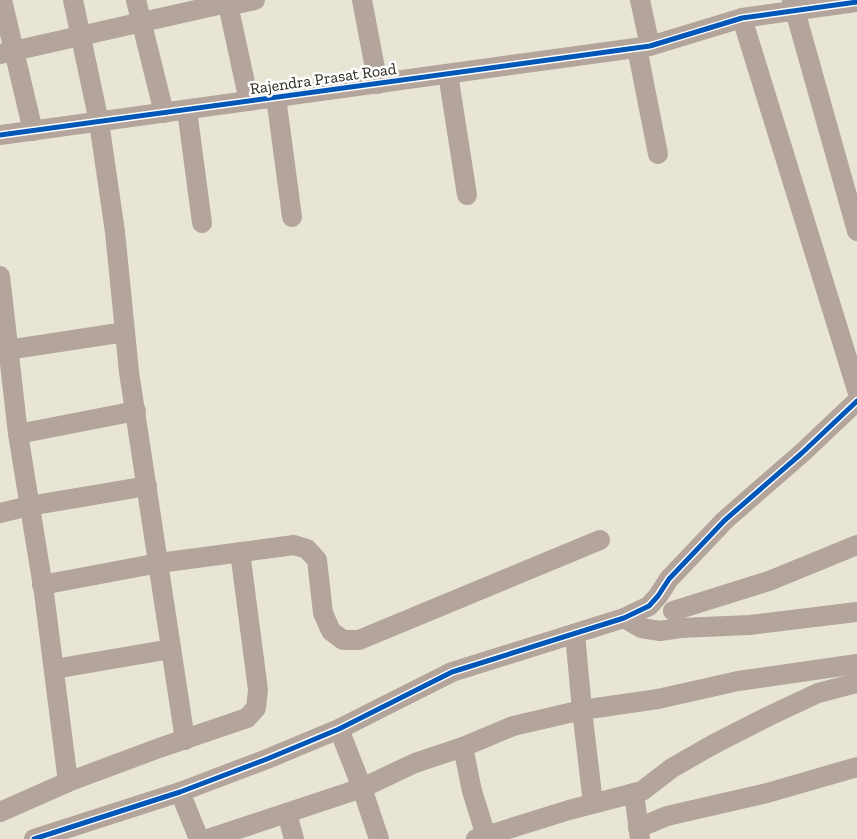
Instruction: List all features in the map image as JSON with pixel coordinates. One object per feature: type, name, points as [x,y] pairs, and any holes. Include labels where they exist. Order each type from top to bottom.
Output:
[{"type":"street","points":[[2,0],[8,53],[33,131]]},
{"type":"street","points":[[74,0],[99,122],[115,232],[125,332],[185,740]]},
{"type":"street","points":[[136,0],[164,113]]},
{"type":"street","points":[[8,53],[227,3],[255,0]]},
{"type":"street","points":[[362,0],[378,84]]},
{"type":"street","points":[[640,0],[658,154]]},
{"type":"street","name":"Rajendra Prasat Road","points":[[0,135],[644,47],[793,5],[857,2]]},
{"type":"street","points":[[227,3],[249,101]]},
{"type":"street","points":[[793,5],[857,231]]},
{"type":"street","points":[[742,18],[857,390]]},
{"type":"street","points":[[448,74],[467,195]]},
{"type":"street","points":[[276,98],[292,217]]},
{"type":"street","points":[[187,110],[202,222]]},
{"type":"street","points":[[0,276],[11,430],[29,506],[42,586],[68,782]]},
{"type":"street","points":[[4,350],[125,332]]},
{"type":"street","points":[[34,839],[180,792],[267,759],[339,729],[452,672],[624,618],[649,606],[658,596],[668,579],[724,520],[802,453],[857,401]]},
{"type":"street","points":[[11,430],[136,411]]},
{"type":"street","points":[[0,513],[29,506],[148,486]]},
{"type":"street","points":[[42,586],[159,563],[294,545],[307,549],[316,560],[323,613],[331,631],[343,640],[359,640],[600,540]]},
{"type":"street","points":[[624,618],[650,631],[672,620],[857,545]]},
{"type":"street","points":[[0,812],[68,782],[247,718],[256,708],[258,690],[240,552]]},
{"type":"street","points":[[658,596],[672,620]]},
{"type":"street","points":[[672,620],[750,625],[857,612]]},
{"type":"street","points":[[575,634],[593,803]]},
{"type":"street","points":[[54,669],[171,649]]},
{"type":"street","points":[[208,839],[362,788],[415,763],[463,747],[513,726],[582,710],[658,699],[738,681],[857,664]]},
{"type":"street","points":[[463,747],[481,838],[593,803],[612,800],[642,791],[672,768],[769,716],[818,693],[857,683]]},
{"type":"street","points":[[339,729],[379,839]]},
{"type":"street","points":[[634,793],[639,834],[667,816],[767,793],[857,767]]},
{"type":"street","points":[[180,792],[199,839]]},
{"type":"street","points":[[287,813],[294,839]]},
{"type":"cycle path","points":[[0,135],[650,46],[742,18],[857,2]]},
{"type":"cycle path","points":[[34,839],[180,792],[267,759],[339,729],[452,672],[624,618],[649,606],[669,579],[725,520],[802,453],[857,401]]}]
